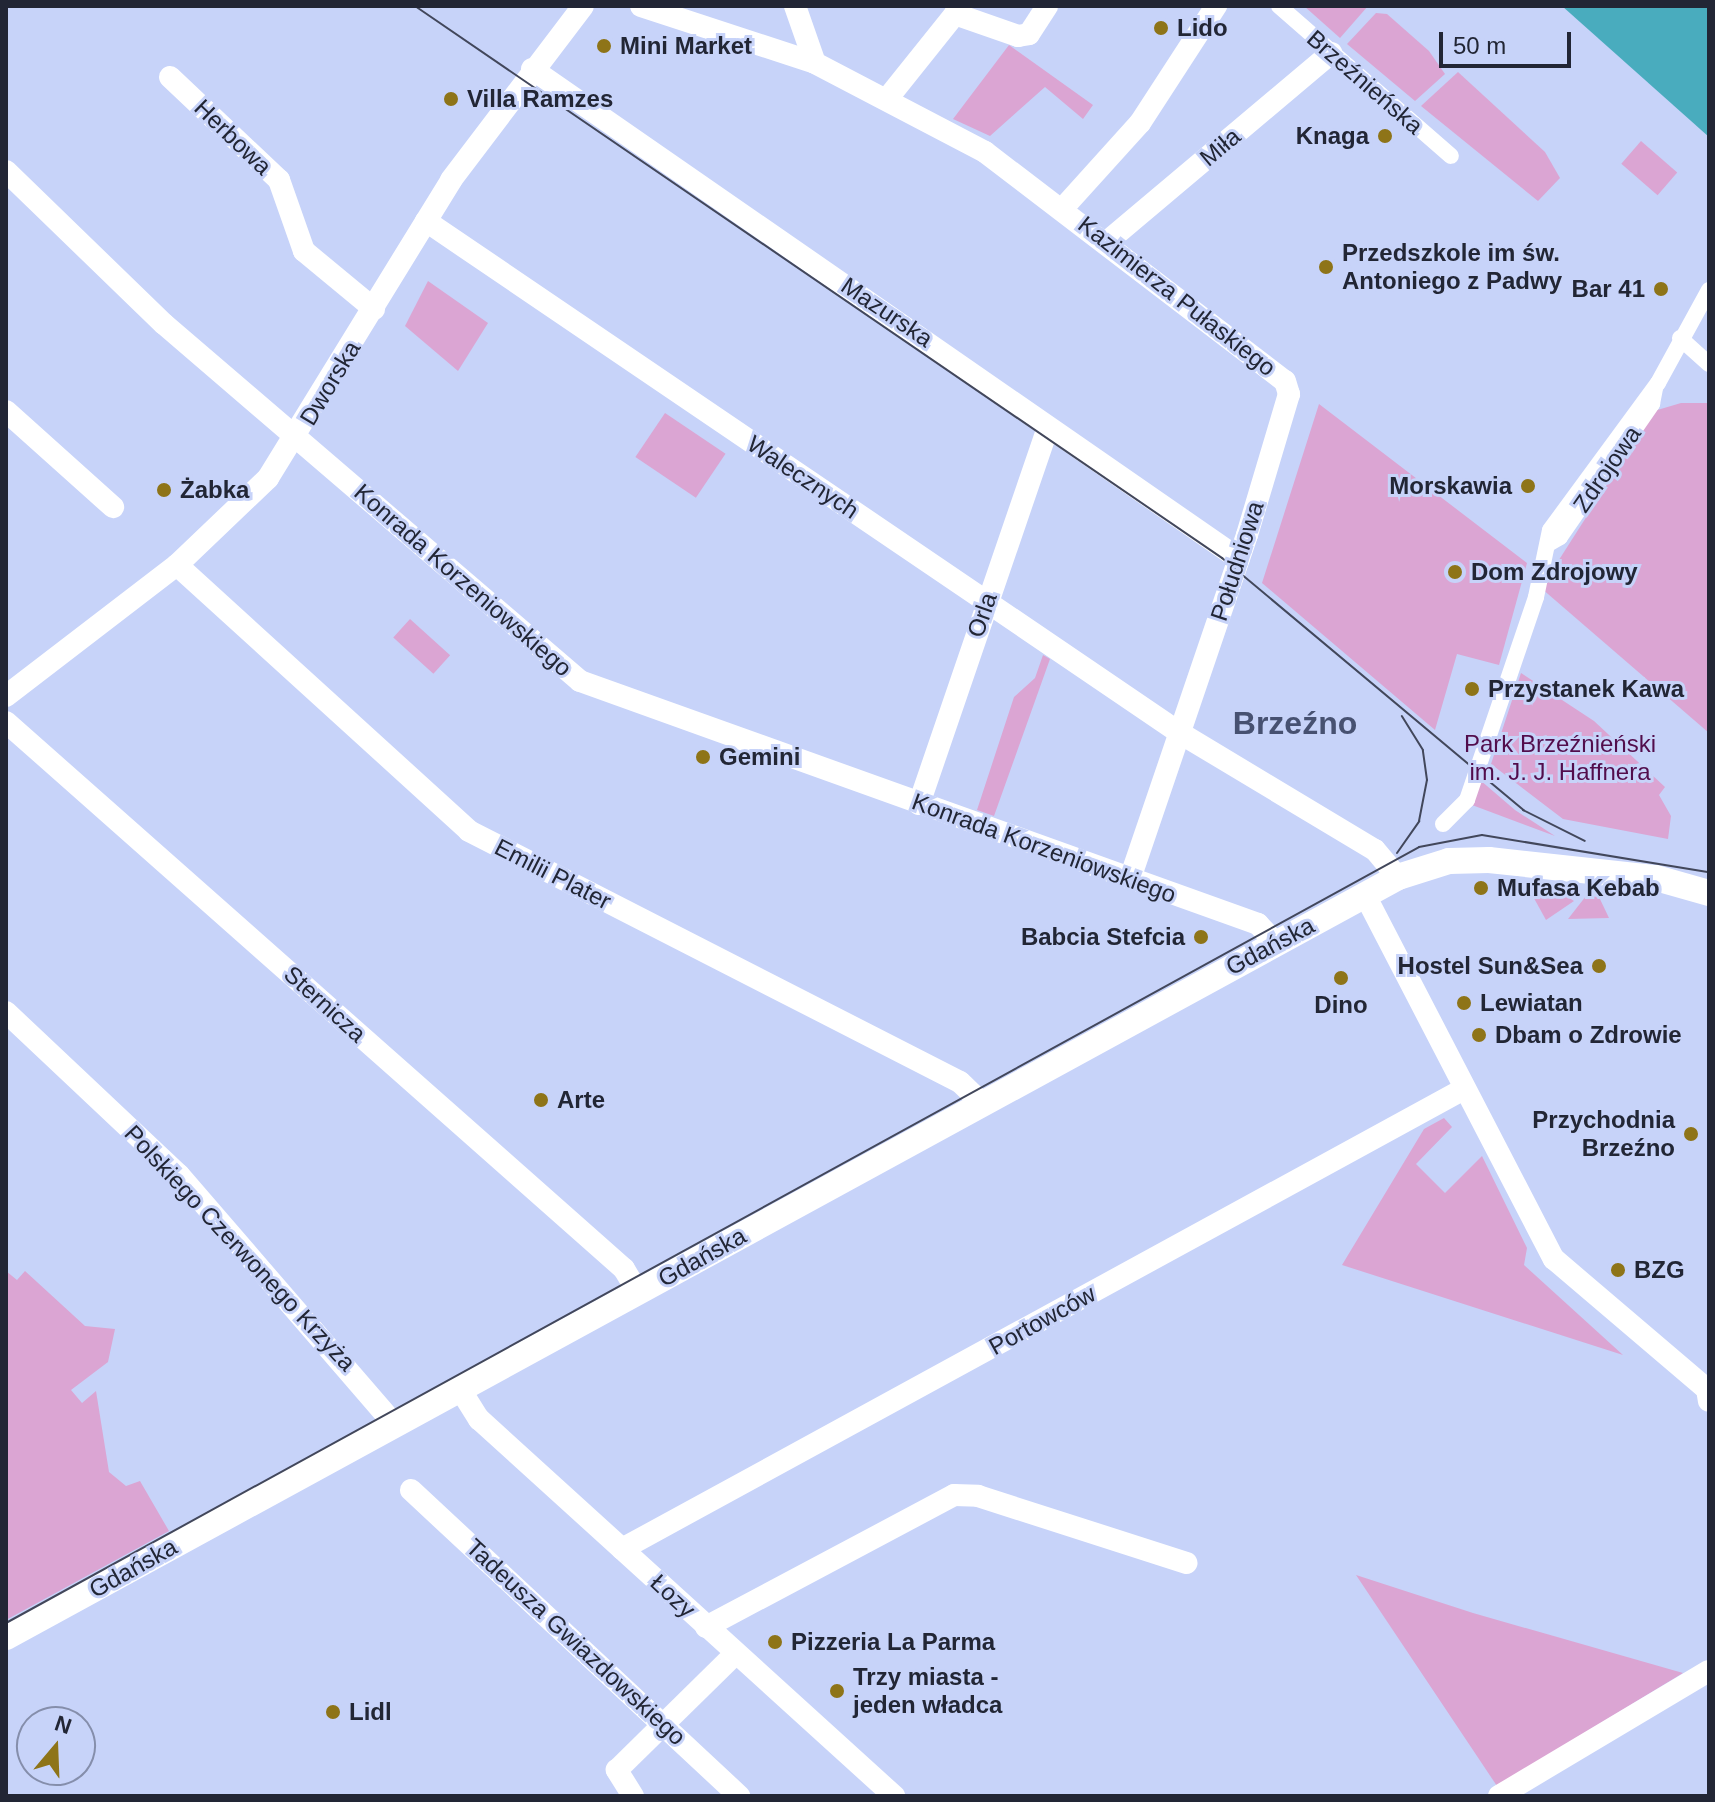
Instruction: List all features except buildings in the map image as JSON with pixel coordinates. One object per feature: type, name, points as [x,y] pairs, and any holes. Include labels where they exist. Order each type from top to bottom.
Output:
[{"type":"street","name":"Dworska","points":[[6,696],[177,565],[243,505],[299,436],[426,221],[532,69],[583,6]]},
{"type":"street","name":"Kazimierza Pułaskiego","points":[[641,6],[815,63],[887,99],[1064,207],[1288,387]]},
{"type":"street","points":[[795,6],[815,63]]},
{"type":"street","points":[[887,99],[955,14],[1018,36],[1029,34],[1047,6]]},
{"type":"street","name":"Kazimierza Pułaskiego","points":[[1064,207],[1140,123],[1216,6]]},
{"type":"street","name":"Brzeźnieńska","points":[[1279,6],[1451,156]]},
{"type":"street","name":"Miła","points":[[1108,241],[1331,53]]},
{"type":"street","name":"Mazurska","points":[[532,69],[1239,559]]},
{"type":"street","name":"Herbowa","points":[[170,77],[279,180],[304,251],[374,309]]},
{"type":"street","name":"Konrada Korzeniowskiego","points":[[6,171],[164,324],[299,436],[580,681],[1258,924],[1276,943]]},
{"type":"street","name":"Walecznych","points":[[426,221],[1180,733]]},
{"type":"street","name":"Zdrojowa","points":[[1443,824],[1467,800],[1548,544],[1560,537],[1634,430],[1655,388],[1686,341],[1709,290]]},
{"type":"street","points":[[1686,341],[1709,364]]},
{"type":"street","name":"Południowa","points":[[1130,879],[1247,535],[1288,387]]},
{"type":"street","points":[[6,411],[113,507]]},
{"type":"street","name":"Orla","points":[[919,804],[1048,427]]},
{"type":"street","name":"Emilii Plater","points":[[177,565],[469,831],[958,1081],[983,1104]]},
{"type":"street","name":"Sternicza","points":[[6,722],[624,1269],[638,1292]]},
{"type":"street","points":[[1180,733],[1375,850],[1398,877]]},
{"type":"street","name":"Gdańska","points":[[6,1637],[1398,877],[1449,861],[1489,860],[1656,878],[1709,893]]},
{"type":"street","points":[[1365,895],[1462,1090],[1554,1259],[1707,1389],[1709,1401]]},
{"type":"street","name":"Polskiego Czerwonego Krzyża","points":[[6,1012],[179,1175],[395,1425]]},
{"type":"street","name":"Portowców","points":[[622,1549],[1462,1090]]},
{"type":"street","name":"Łozy","points":[[460,1389],[479,1419],[894,1796]]},
{"type":"street","name":"Tadeusza Gwiazdowskiego","points":[[411,1490],[667,1723],[739,1796]]},
{"type":"street","points":[[706,1627],[954,1495],[978,1496],[1187,1563]]},
{"type":"street","points":[[633,1796],[617,1770],[735,1654]]},
{"type":"street","points":[[1499,1796],[1709,1671]]},
{"type":"green space","points":[[1304,6],[1368,6],[1340,38]]},
{"type":"green space","points":[[1376,13],[1387,14],[1429,51],[1445,74],[1415,101],[1347,44]]},
{"type":"green space","points":[[1009,45],[1093,105],[1083,119],[1045,87],[990,136],[953,119]]},
{"type":"green space","points":[[1458,72],[1545,152],[1560,178],[1538,201],[1421,106]]},
{"type":"green space","points":[[1641,141],[1677,172],[1658,195],[1621,164]]},
{"type":"green space","points":[[428,281],[488,323],[458,371],[405,326]]},
{"type":"green space","name":"Park Brzeźnieński im. J. J. Haffnera","points":[[1681,403],[1709,403],[1709,733],[1541,588],[1654,411]]},
{"type":"green space","name":"Park Brzeźnieński im. J. J. Haffnera","points":[[1319,404],[1527,563],[1499,665],[1457,654],[1435,730],[1262,583]]},
{"type":"green space","points":[[665,413],[726,454],[696,498],[635,457]]},
{"type":"green space","points":[[410,619],[450,655],[433,674],[393,638]]},
{"type":"green space","points":[[1043,655],[1050,659],[994,816],[977,810],[1014,697],[1035,678]]},
{"type":"green space","name":"Park Brzeźnieński im. J. J. Haffnera","points":[[1521,673],[1594,721],[1665,787],[1659,795],[1671,816],[1668,839],[1563,819],[1491,764]]},
{"type":"green space","points":[[1480,780],[1515,810],[1555,836],[1472,805]]},
{"type":"green space","points":[[1530,891],[1563,894],[1574,901],[1546,920]]},
{"type":"green space","points":[[1586,896],[1599,897],[1609,918],[1568,919]]},
{"type":"green space","points":[[1444,1118],[1452,1127],[1416,1164],[1445,1193],[1482,1156],[1527,1248],[1524,1265],[1623,1355],[1342,1265],[1424,1129]]},
{"type":"green space","points":[[6,1271],[17,1280],[25,1271],[85,1326],[115,1329],[108,1362],[71,1390],[82,1403],[96,1391],[109,1472],[126,1486],[140,1481],[169,1531],[6,1620]]},
{"type":"green space","points":[[1356,1575],[1473,1613],[1683,1673],[1497,1786]]},
{"type":"shaded area","points":[[1562,6],[1709,6],[1709,137]]},
{"type":"tram line","points":[[415,6],[1222,558],[1523,810],[1585,841]]},
{"type":"tram line","points":[[1397,853],[1419,821],[1427,780],[1423,750],[1402,716]]},
{"type":"tram line","points":[[6,1623],[1419,847],[1482,835],[1709,872]]},
{"type":"place","name":"Lido","points":[[1161,28]]},
{"type":"place","name":"Mini Market","points":[[604,46]]},
{"type":"place","name":"Villa Ramzes","points":[[451,99]]},
{"type":"place","name":"Knaga","points":[[1385,136]]},
{"type":"place","name":"Przedszkole im św. Antoniego z Padwy","points":[[1326,267]]},
{"type":"place","name":"Bar 41","points":[[1661,289]]},
{"type":"place","name":"Morskawia","points":[[1528,486]]},
{"type":"place","name":"Żabka","points":[[164,490]]},
{"type":"place","name":"Dom Zdrojowy","points":[[1455,572]]},
{"type":"place","name":"Przystanek Kawa","points":[[1472,689]]},
{"type":"place","name":"Gemini","points":[[703,757]]},
{"type":"place","name":"Mufasa Kebab","points":[[1481,888]]},
{"type":"place","name":"Babcia Stefcia","points":[[1201,937]]},
{"type":"place","name":"Hostel Sun&Sea","points":[[1599,966]]},
{"type":"place","name":"Dino","points":[[1341,978]]},
{"type":"place","name":"Lewiatan","points":[[1464,1003]]},
{"type":"place","name":"Dbam o Zdrowie","points":[[1479,1035]]},
{"type":"place","name":"Arte","points":[[541,1100]]},
{"type":"place","name":"Przychodnia Brzeźno","points":[[1691,1134]]},
{"type":"place","name":"BZG","points":[[1618,1270]]},
{"type":"place","name":"Pizzeria La Parma","points":[[775,1642]]},
{"type":"place","name":"Trzy miasta - jeden władca","points":[[837,1691]]},
{"type":"place","name":"Lidl","points":[[333,1712]]},
{"type":"district","name":"Brzeźno","points":[[1295,723]]}]
